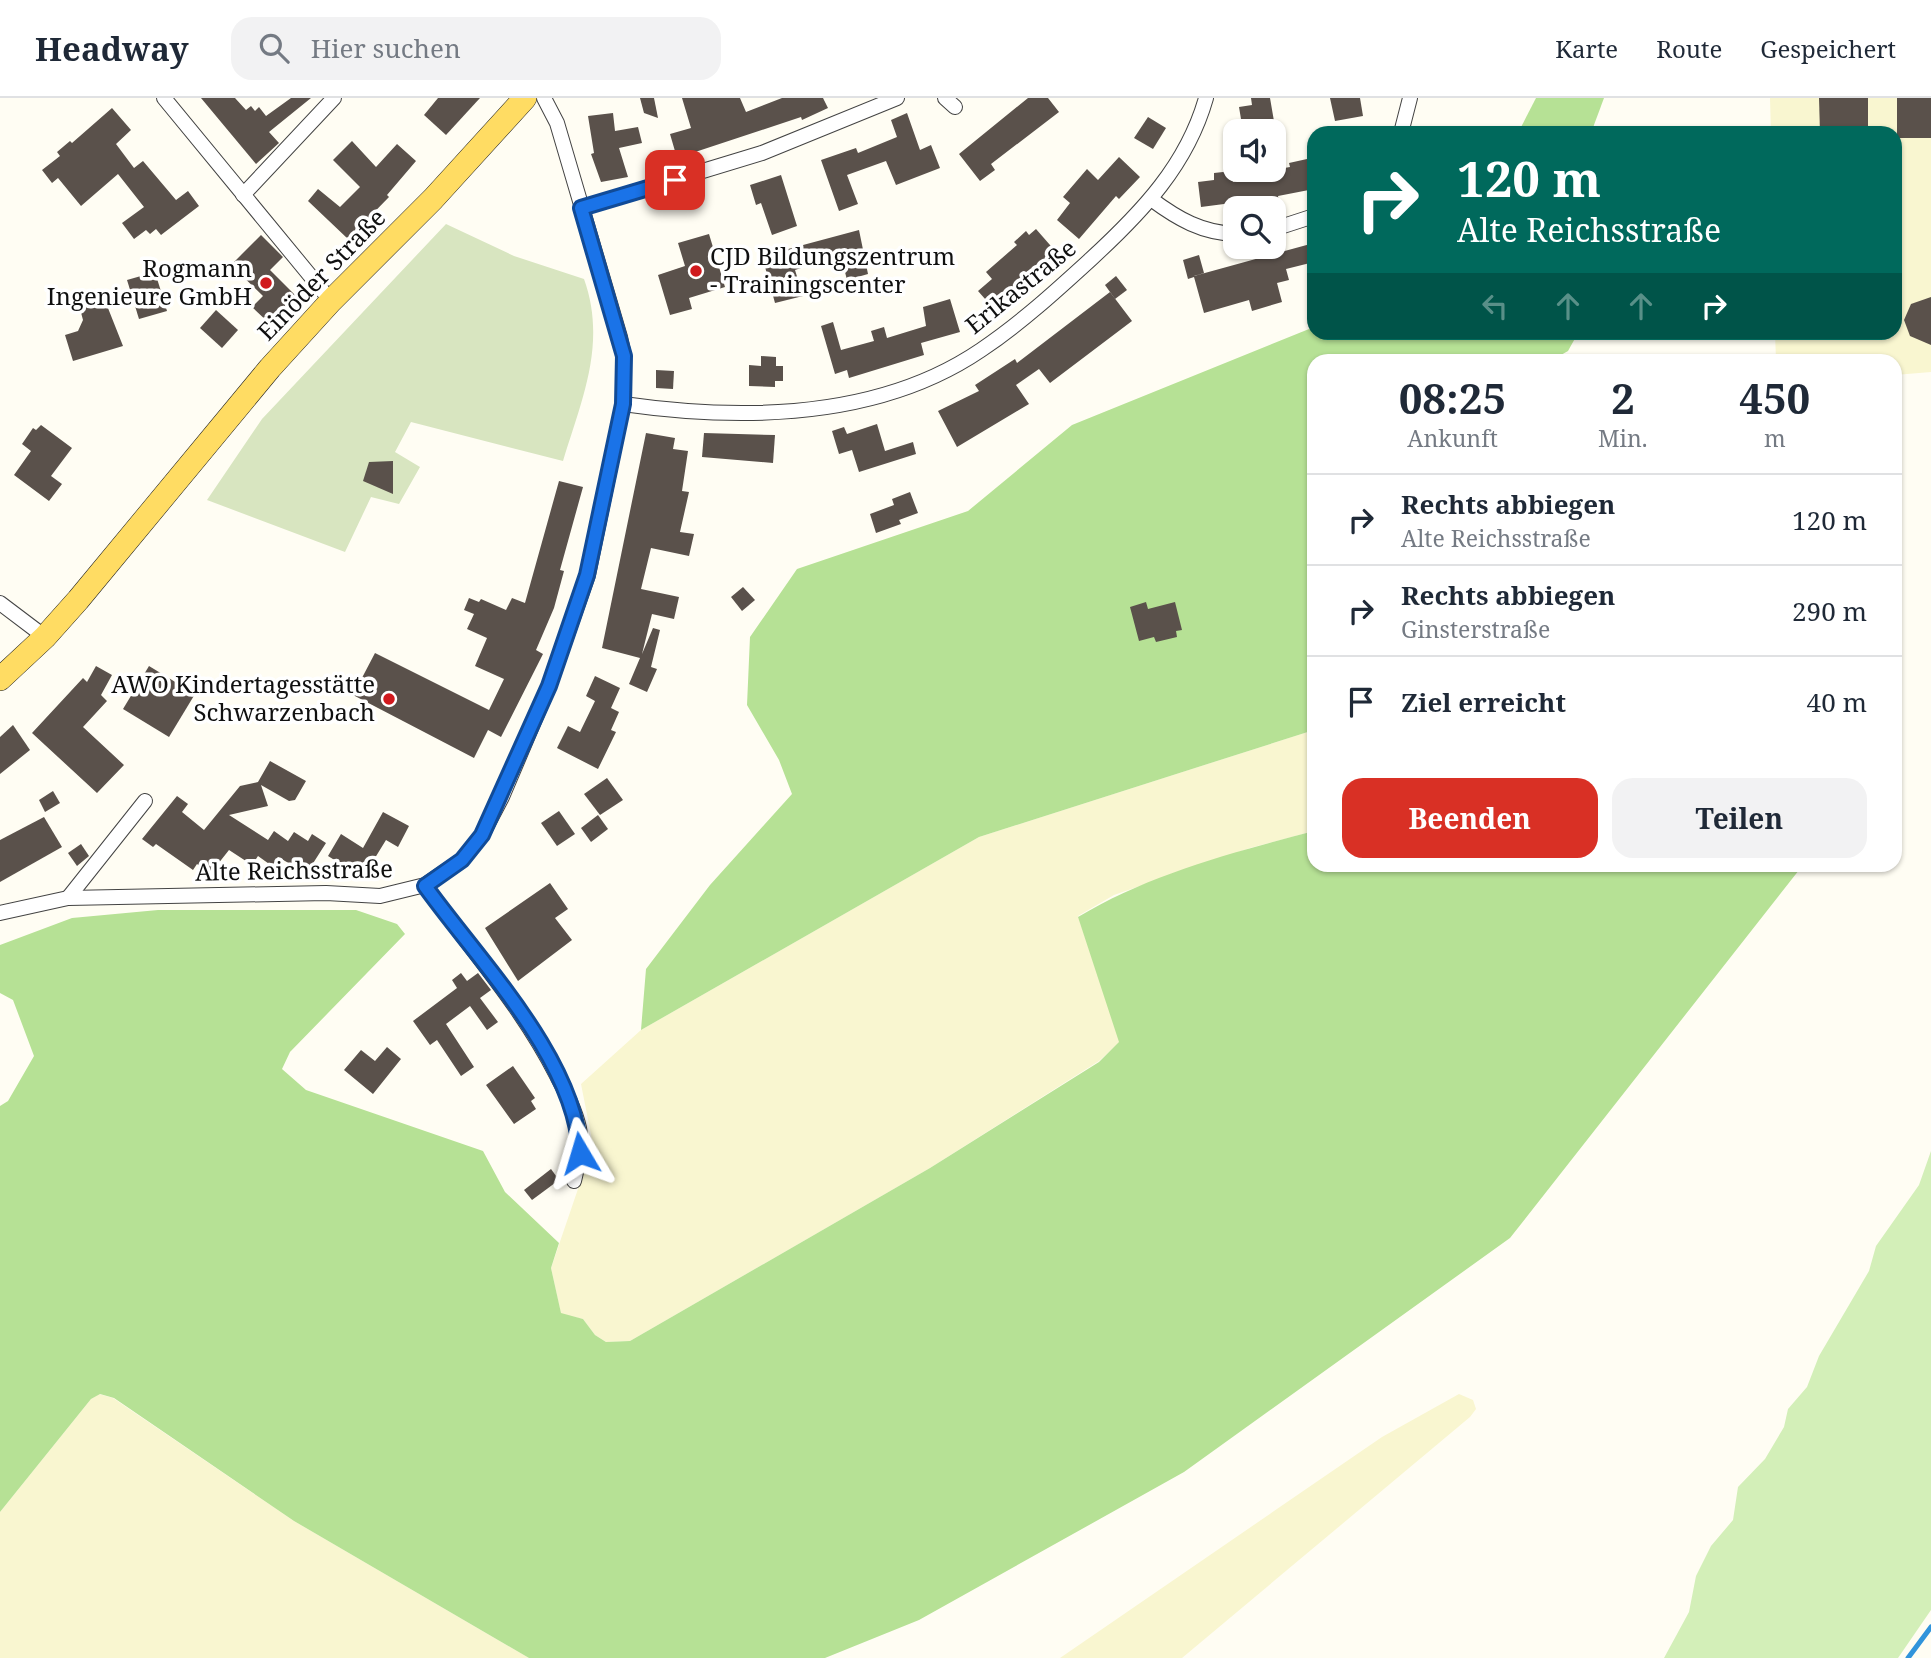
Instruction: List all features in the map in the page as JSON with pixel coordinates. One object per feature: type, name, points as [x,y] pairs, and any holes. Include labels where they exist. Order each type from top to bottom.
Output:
[{"type":"main road","name":"Einöder Straße","points":[[0,678],[46,637],[165,495],[206,441],[331,301],[433,199],[525,98]]},
{"type":"street","points":[[164,98],[331,301]]},
{"type":"street","points":[[243,195],[334,98]]},
{"type":"street","name":"Alte Reichsstraße","points":[[0,913],[68,898],[326,893],[380,896],[425,886],[462,860],[482,835],[549,686],[587,575],[623,404],[624,356],[620,337],[557,123],[544,98]]},
{"type":"street","points":[[581,208],[762,153],[897,98]]},
{"type":"street","name":"Erikastraße","points":[[623,404],[723,414],[819,409],[878,397],[932,377],[980,351],[1030,314],[1151,200],[1180,162],[1199,126],[1206,98]]},
{"type":"street","points":[[1403,126],[1410,98]]},
{"type":"street","points":[[1151,200],[1190,225],[1223,233]]},
{"type":"street","points":[[1286,225],[1307,218]]},
{"type":"street","points":[[0,603],[46,637]]},
{"type":"street","points":[[68,898],[145,801]]},
{"type":"street","points":[[425,886],[513,1001],[545,1051],[570,1100],[579,1129],[580,1153],[575,1181]]},
{"type":"shaded area","points":[[1770,98],[1931,98],[1931,372],[1902,374],[1902,354],[1776,354],[1775,340],[1902,340],[1902,126],[1771,126]]},
{"type":"shaded area","points":[[1307,732],[1307,833],[1250,848],[1114,895],[1078,916],[1120,1042],[1099,1061],[930,1168],[630,1341],[606,1342],[595,1335],[583,1319],[561,1314],[551,1268],[593,1145],[581,1084],[641,1030],[979,837]]},
{"type":"shaded area","points":[[99,1394],[113,1398],[294,1521],[529,1658],[0,1658],[0,1512],[91,1399]]},
{"type":"shaded area","points":[[1459,1394],[1473,1400],[1476,1409],[1470,1417],[1182,1658],[1060,1658],[1382,1437]]},
{"type":"green space","points":[[1536,98],[1604,98],[1594,126],[1522,126]]},
{"type":"green space","points":[[446,224],[514,256],[584,279],[593,326],[592,348],[584,393],[563,461],[411,422],[395,452],[420,467],[399,504],[371,497],[345,552],[207,500],[262,419]]},
{"type":"green space","points":[[1307,330],[1307,340],[1574,340],[1568,351],[1563,354],[1307,354],[1307,732],[979,837],[641,1030],[646,969],[710,885],[792,794],[779,760],[747,705],[750,637],[797,569],[968,511],[1072,425]]},
{"type":"green space","points":[[1307,833],[1307,872],[1798,872],[1510,1238],[1184,1472],[919,1620],[825,1658],[529,1658],[294,1521],[114,1398],[100,1394],[91,1399],[0,1512],[0,1106],[8,1101],[34,1056],[13,1000],[0,993],[0,945],[72,918],[158,910],[356,910],[397,924],[405,934],[290,1052],[282,1069],[306,1090],[483,1151],[505,1192],[559,1243],[551,1268],[561,1313],[583,1319],[595,1335],[606,1342],[630,1341],[930,1168],[1099,1062],[1119,1042],[1078,917],[1134,888],[1223,856]]},
{"type":"green space","points":[[1931,1151],[1931,1610],[1898,1658],[1664,1658],[1689,1612],[1696,1576],[1711,1546],[1733,1520],[1738,1487],[1765,1459],[1784,1427],[1788,1409],[1807,1387],[1819,1356],[1869,1271],[1876,1246],[1919,1185]]},
{"type":"building","points":[[201,98],[235,98],[246,110],[251,106],[255,111],[259,107],[266,116],[291,98],[311,98],[269,132],[279,143],[256,164]]},
{"type":"building","points":[[438,98],[480,98],[446,135],[424,115]]},
{"type":"building","points":[[640,98],[654,98],[658,118],[644,113]]},
{"type":"building","points":[[682,98],[740,98],[746,112],[782,98],[823,98],[828,108],[802,120],[801,117],[677,158],[670,134],[691,128]]},
{"type":"building","points":[[1028,98],[1048,98],[1059,112],[991,164],[995,170],[980,181],[959,154]]},
{"type":"building","points":[[1251,98],[1270,98],[1274,119],[1241,119],[1239,107],[1252,105]]},
{"type":"building","points":[[1330,98],[1360,98],[1363,116],[1335,121]]},
{"type":"building","points":[[1819,98],[1868,98],[1868,126],[1820,126]]},
{"type":"building","points":[[1897,98],[1931,98],[1931,138],[1902,138],[1902,126],[1897,126]]},
{"type":"building","points":[[112,108],[131,130],[116,144],[134,168],[143,161],[176,200],[188,191],[199,206],[161,235],[156,229],[150,234],[146,230],[134,239],[122,223],[144,207],[118,174],[81,206],[58,178],[52,183],[42,170],[60,156],[57,152],[70,141],[72,143]]},
{"type":"building","points":[[613,113],[615,131],[638,127],[642,143],[619,148],[628,177],[601,182],[591,154],[594,153],[588,116]]},
{"type":"building","points":[[907,113],[920,150],[931,145],[940,168],[896,185],[886,161],[847,175],[858,204],[839,211],[821,160],[856,148],[858,153],[897,137],[891,120]]},
{"type":"building","points":[[1148,117],[1166,128],[1153,149],[1134,138]]},
{"type":"building","points":[[352,141],[376,167],[397,144],[416,161],[387,195],[389,197],[348,239],[308,201],[318,189],[340,207],[360,187],[333,160]]},
{"type":"building","points":[[1119,157],[1140,177],[1119,199],[1116,196],[1079,239],[1057,220],[1070,203],[1063,197],[1087,169],[1098,180]]},
{"type":"building","points":[[1307,159],[1307,190],[1278,196],[1223,196],[1223,204],[1201,207],[1198,182],[1214,180],[1214,173],[1223,172],[1223,182],[1286,182],[1286,168],[1290,167],[1289,163]]},
{"type":"building","points":[[781,175],[797,226],[772,235],[761,203],[756,205],[750,185]]},
{"type":"building","points":[[1036,229],[1057,253],[993,308],[978,291],[992,279],[986,272],[1017,245],[1014,242],[1026,231],[1029,235]]},
{"type":"building","points":[[859,230],[868,274],[847,280],[842,260],[833,263],[831,254],[800,263],[801,268],[795,270],[803,296],[775,303],[762,256]]},
{"type":"building","name":"CJD Bildungszentrum - Trainingscenter","points":[[709,234],[725,287],[689,298],[692,309],[670,315],[658,275],[685,266],[678,243]]},
{"type":"building","name":"Rogmann Ingenieure GmbH","points":[[261,235],[283,257],[270,270],[296,296],[269,323],[252,307],[263,296],[231,265]]},
{"type":"building","points":[[1307,245],[1307,264],[1286,269],[1289,280],[1277,283],[1282,302],[1252,311],[1249,300],[1204,313],[1194,277],[1188,279],[1183,260],[1199,255],[1204,273],[1194,276],[1256,259],[1286,259],[1286,251]]},
{"type":"building","points":[[155,272],[167,311],[139,319],[127,280]]},
{"type":"building","points":[[1116,276],[1127,290],[1115,299],[1105,285]]},
{"type":"building","points":[[1110,292],[1132,321],[1050,383],[1039,369],[1016,385],[1029,404],[957,447],[938,411],[979,391],[975,385],[1015,359],[1017,363]]},
{"type":"building","points":[[1931,297],[1931,345],[1910,336],[1904,320],[1911,304]]},
{"type":"building","points":[[104,298],[123,346],[73,361],[65,335],[78,331],[83,320],[79,305]]},
{"type":"building","points":[[950,299],[960,332],[921,343],[924,355],[849,378],[847,370],[835,374],[821,326],[833,322],[841,350],[874,341],[871,331],[884,327],[887,338],[926,326],[923,307]]},
{"type":"building","points":[[216,310],[238,330],[222,348],[200,328]]},
{"type":"building","points":[[761,356],[776,357],[776,366],[783,366],[783,381],[775,381],[775,387],[749,386],[749,365],[761,366]]},
{"type":"building","points":[[656,370],[674,371],[673,389],[656,388]]},
{"type":"building","points":[[877,424],[885,451],[913,442],[916,454],[859,472],[852,450],[839,454],[832,431],[844,427],[847,434]]},
{"type":"building","points":[[41,425],[72,448],[51,476],[62,484],[49,501],[14,475],[31,451],[22,444],[33,428],[36,430]]},
{"type":"building","points":[[646,433],[675,438],[673,449],[688,451],[682,491],[689,492],[680,532],[694,534],[689,556],[651,548],[641,589],[679,597],[674,619],[652,614],[642,654],[653,628],[660,630],[651,667],[657,669],[647,692],[629,684],[640,658],[602,648]]},
{"type":"building","points":[[704,433],[775,435],[773,463],[702,457]]},
{"type":"building","points":[[393,461],[393,494],[363,481],[369,462]]},
{"type":"building","points":[[559,481],[583,487],[560,570],[564,571],[554,608],[536,650],[543,654],[501,737],[488,730],[474,758],[353,695],[375,653],[489,710],[504,679],[475,666],[487,638],[467,629],[474,614],[464,610],[469,598],[479,602],[481,599],[506,610],[512,598],[525,603]]},
{"type":"building","points":[[910,492],[918,513],[899,520],[901,524],[876,533],[870,514],[894,505],[892,499]]},
{"type":"building","points":[[743,587],[755,600],[742,611],[731,597]]},
{"type":"building","points":[[1146,602],[1148,609],[1175,602],[1182,630],[1176,631],[1177,637],[1156,642],[1154,637],[1139,641],[1130,607]]},
{"type":"building","points":[[96,666],[112,675],[101,695],[107,701],[83,727],[124,765],[97,793],[32,733],[83,678],[87,682]]},
{"type":"building","points":[[149,666],[195,694],[169,737],[123,709]]},
{"type":"building","points":[[595,676],[620,688],[611,708],[619,712],[611,730],[616,732],[598,769],[557,748],[568,726],[580,732],[595,701],[586,696]]},
{"type":"building","points":[[13,725],[30,750],[0,774],[0,737]]},
{"type":"building","points":[[270,761],[306,781],[295,800],[289,801],[261,785],[268,806],[229,815],[268,840],[274,831],[288,841],[294,832],[308,841],[312,834],[326,843],[310,868],[296,859],[292,865],[278,857],[272,866],[258,856],[252,865],[229,850],[210,874],[197,864],[193,870],[156,844],[153,847],[142,839],[177,796],[188,804],[182,812],[204,830],[240,786],[258,782]]},
{"type":"building","points":[[607,778],[623,800],[600,815],[584,794]]},
{"type":"building","points":[[53,791],[60,803],[45,812],[39,800]]},
{"type":"building","points":[[559,811],[575,834],[557,846],[541,823]]},
{"type":"building","points":[[383,812],[409,826],[398,847],[386,840],[370,866],[365,862],[357,874],[328,856],[341,834],[363,848]]},
{"type":"building","points":[[598,815],[608,829],[591,842],[581,828]]},
{"type":"building","points":[[44,817],[62,847],[0,882],[0,840]]},
{"type":"building","points":[[81,844],[89,856],[77,866],[68,853]]},
{"type":"building","points":[[550,883],[568,909],[555,918],[572,940],[518,981],[485,928]]},
{"type":"building","points":[[461,973],[467,981],[478,973],[491,990],[480,998],[498,1022],[487,1030],[470,1006],[446,1024],[474,1067],[461,1076],[437,1040],[430,1045],[413,1021],[457,988],[452,980]]},
{"type":"building","points":[[387,1047],[401,1059],[373,1094],[344,1070],[361,1050],[375,1061]]},
{"type":"building","points":[[513,1066],[535,1098],[531,1101],[536,1109],[514,1124],[486,1085]]},
{"type":"building","points":[[551,1169],[559,1180],[532,1200],[524,1190]]},
{"type":"waterway","points":[[1908,1658],[1931,1627]]},
{"type":"place","name":"CJD Bildungszentrum - Trainingscenter","points":[[696,271]]},
{"type":"place","name":"Rogmann Ingenieure GmbH","points":[[266,283]]},
{"type":"place","name":"AWO Kindertagesstätte Schwarzenbach","points":[[389,699]]},
{"type":"route","points":[[580,1153],[579,1129],[570,1100],[545,1051],[513,1001],[425,886],[462,860],[482,835],[502,797],[572,626],[587,575],[623,404],[624,356],[581,208],[675,180]]}]
